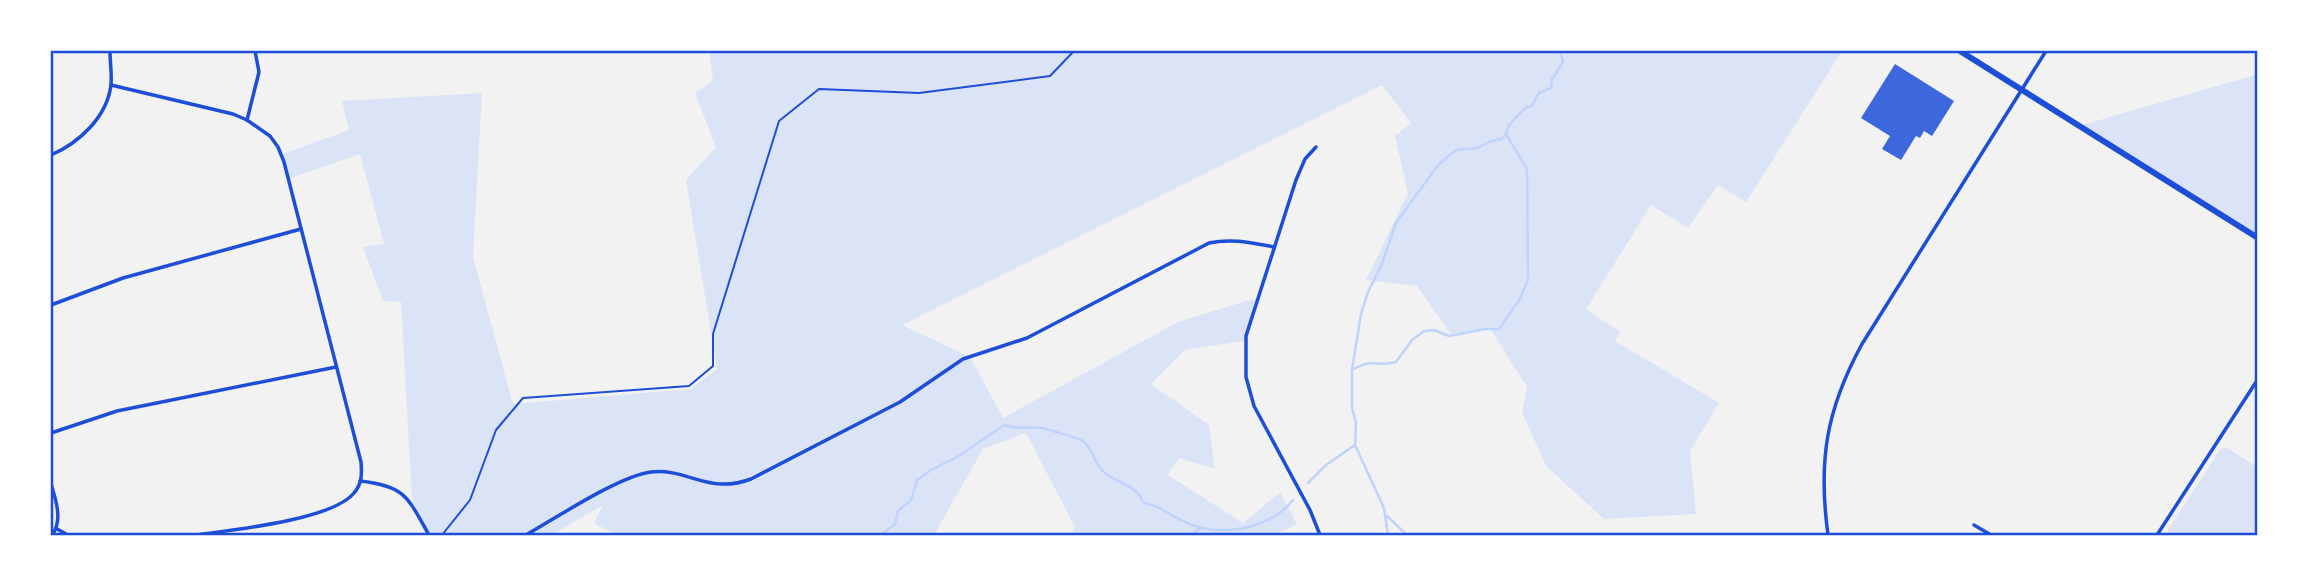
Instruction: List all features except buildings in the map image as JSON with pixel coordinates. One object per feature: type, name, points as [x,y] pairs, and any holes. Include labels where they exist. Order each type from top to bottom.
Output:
[{"type":"main road","points":[[1960,51],[2258,238]]},
{"type":"street","points":[[51,155],[74,143],[93,124],[105,105],[111,85],[110,51]]},
{"type":"street","points":[[247,120],[259,72],[255,51]]},
{"type":"street","points":[[1828,535],[1823,495],[1823,464],[1829,424],[1844,380],[1862,344],[2046,51]]},
{"type":"street","points":[[111,85],[233,114],[259,127],[278,147],[361,462],[360,481],[353,495],[328,511],[196,535]]},
{"type":"street","points":[[1316,147],[1305,159],[1296,180],[1246,337],[1246,377],[1254,406],[1310,510],[1320,535]]},
{"type":"street","points":[[51,305],[123,278],[301,229]]},
{"type":"street","points":[[526,535],[637,475],[665,472],[716,484],[741,483],[900,402],[962,359],[1027,338],[1209,243],[1237,240],[1274,247]]},
{"type":"street","points":[[51,433],[117,411],[336,367]]},
{"type":"street","points":[[2157,535],[2258,379]]},
{"type":"street","points":[[360,481],[384,484],[405,495],[429,535]]},
{"type":"street","points":[[51,484],[58,509],[57,529],[52,535]]},
{"type":"street","points":[[1974,524],[1991,535]]},
{"type":"street","points":[[57,529],[68,535]]},
{"type":"path","points":[[442,535],[470,500],[496,430],[523,398],[689,386],[713,366],[713,334],[779,121],[819,89],[919,93],[1050,76],[1074,51]]},
{"type":"shaded area","points":[[709,51],[1842,51],[1746,202],[1718,185],[1688,228],[1651,205],[1586,309],[1620,332],[1615,341],[1719,403],[1690,451],[1696,514],[1604,519],[1546,466],[1522,412],[1527,387],[1489,327],[1451,334],[1417,286],[1366,280],[1408,193],[1395,136],[1411,123],[1382,85],[902,325],[970,357],[1003,418],[1178,322],[1256,298],[1248,340],[1185,350],[1151,384],[1209,425],[1215,469],[1179,458],[1168,475],[1243,523],[1280,492],[1297,524],[1275,535],[1070,535],[1075,527],[1026,433],[983,449],[934,535],[616,535],[594,523],[603,505],[552,535],[431,535],[412,500],[401,302],[383,301],[363,247],[384,244],[360,154],[288,179],[280,155],[349,130],[342,101],[482,93],[473,257],[513,404],[690,389],[717,369],[686,180],[716,147],[695,93],[713,80]]},
{"type":"shaded area","points":[[2258,74],[2258,238],[2079,126]]},
{"type":"shaded area","points":[[2226,447],[2258,468],[2258,535],[2165,535],[2215,457]]},
{"type":"waterway","points":[[1388,535],[1384,508],[1355,445],[1352,370],[1361,314],[1368,292],[1382,264],[1396,223],[1438,165],[1456,150],[1477,148],[1502,139],[1509,125],[1525,108],[1532,106],[1539,93],[1551,88],[1552,79],[1563,62],[1560,51]]},
{"type":"waterway","points":[[1352,370],[1370,363],[1396,362],[1412,340],[1424,331],[1434,330],[1449,336],[1499,329],[1520,299],[1528,280],[1527,169],[1506,134]]},
{"type":"waterway","points":[[881,535],[895,524],[898,511],[911,500],[917,480],[959,456],[1004,425],[1042,428],[1083,441],[1101,469],[1136,491],[1143,502],[1197,527],[1226,530],[1252,526],[1275,516],[1293,500]]},
{"type":"waterway","points":[[1308,483],[1326,465],[1355,445]]},
{"type":"waterway","points":[[1387,516],[1407,535]]},
{"type":"waterway","points":[[1192,535],[1200,528]]}]
